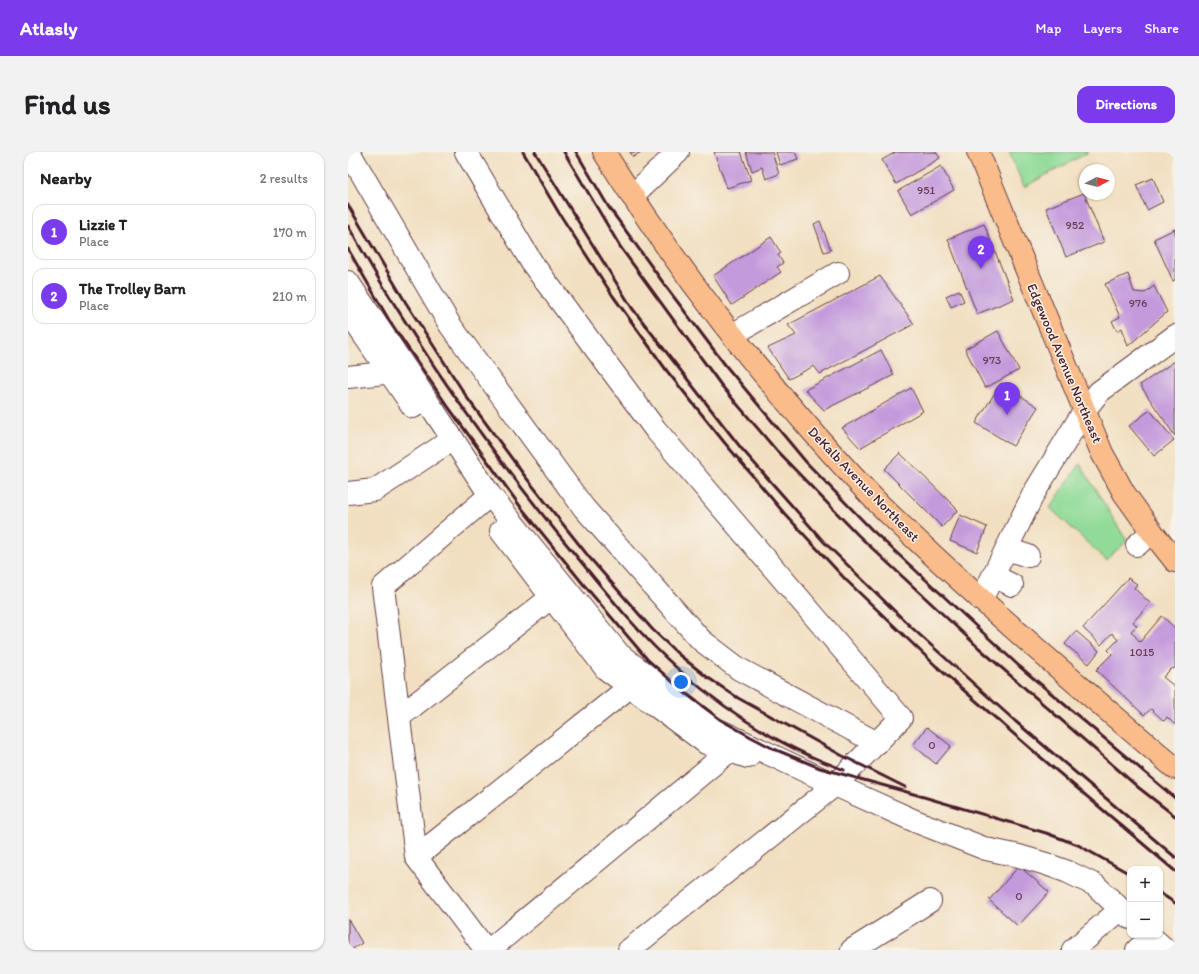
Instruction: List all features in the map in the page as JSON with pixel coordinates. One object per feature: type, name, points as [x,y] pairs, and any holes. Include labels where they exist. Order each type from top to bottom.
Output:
[{"type":"main road","name":"DeKalb Avenue Northeast","points":[[604,152],[674,257],[732,335],[795,411],[869,494],[982,600],[1175,768]]},
{"type":"main road","name":"Edgewood Avenue Northeast","points":[[978,152],[1102,453],[1124,494],[1144,538],[1175,561]]},
{"type":"street","points":[[349,152],[450,325],[584,508],[701,640],[739,668],[877,743]]},
{"type":"street","points":[[466,152],[532,263],[655,429],[901,718],[834,785],[629,950]]},
{"type":"street","points":[[632,196],[678,152]]},
{"type":"street","points":[[732,335],[838,273]]},
{"type":"street","points":[[348,282],[398,372]]},
{"type":"street","points":[[348,312],[398,372],[485,500],[558,592],[606,668],[638,681],[706,743],[736,746],[834,785],[915,821],[986,849],[1033,860],[1068,872],[1095,885],[1125,914],[1073,950]]},
{"type":"street","points":[[982,600],[1003,580],[1007,549],[1034,493],[1084,411],[1100,392],[1175,336]]},
{"type":"street","points":[[348,377],[398,372]]},
{"type":"street","points":[[348,493],[375,490],[447,443]]},
{"type":"street","points":[[485,500],[383,587],[416,857],[488,950],[736,746]]},
{"type":"street","points":[[1007,549],[1028,556]]},
{"type":"street","points":[[400,717],[558,592]]},
{"type":"street","points":[[416,857],[638,681]]},
{"type":"street","points":[[852,950],[930,901]]},
{"type":"green space","points":[[1009,152],[1089,152],[1024,187]]},
{"type":"green space","points":[[1080,464],[1127,541],[1106,560],[1050,508]]},
{"type":"building","points":[[630,152],[641,152],[633,157]]},
{"type":"building","points":[[714,152],[741,152],[751,180],[727,188]]},
{"type":"building","points":[[746,152],[772,152],[779,174],[766,179],[762,167],[752,171]]},
{"type":"building","points":[[776,152],[795,152],[798,159],[780,165]]},
{"type":"building","points":[[896,152],[936,152],[940,158],[896,184],[882,160]]},
{"type":"building","points":[[941,166],[954,190],[912,214],[898,191]]},
{"type":"building","points":[[1153,178],[1163,202],[1147,210],[1136,185]]},
{"type":"building","points":[[1079,195],[1079,200],[1087,200],[1104,242],[1066,257],[1046,208]]},
{"type":"building","points":[[820,221],[831,250],[824,252],[814,224]]},
{"type":"building","points":[[984,224],[1014,299],[977,314],[948,239]]},
{"type":"building","points":[[1175,229],[1175,280],[1173,281],[1154,239]]},
{"type":"building","points":[[771,237],[781,253],[778,255],[783,263],[777,267],[781,272],[732,305],[713,276]]},
{"type":"building","points":[[1128,274],[1134,292],[1145,293],[1154,286],[1167,312],[1128,346],[1122,328],[1117,331],[1112,321],[1120,317],[1105,284]]},
{"type":"building","points":[[880,276],[914,324],[820,374],[814,366],[789,379],[768,348],[796,335],[788,325]]},
{"type":"building","points":[[959,290],[964,301],[951,307],[946,296]]},
{"type":"building","points":[[998,331],[1019,370],[985,388],[965,349]]},
{"type":"building","points":[[881,350],[894,375],[824,410],[805,390]]},
{"type":"building","points":[[1175,361],[1175,436],[1140,385]]},
{"type":"building","points":[[1001,383],[1038,407],[1013,446],[976,423]]},
{"type":"building","points":[[911,388],[923,411],[860,448],[842,428]]},
{"type":"building","points":[[1150,410],[1174,440],[1154,456],[1129,426]]},
{"type":"building","points":[[900,453],[958,510],[942,527],[884,469]]},
{"type":"building","points":[[960,515],[987,527],[977,552],[950,541]]},
{"type":"building","points":[[1128,578],[1137,584],[1134,588],[1150,603],[1133,622],[1137,626],[1131,631],[1140,642],[1162,616],[1175,628],[1175,668],[1171,669],[1163,677],[1175,687],[1175,725],[1167,717],[1164,721],[1151,709],[1144,715],[1096,670],[1112,654],[1108,650],[1118,640],[1112,633],[1101,645],[1083,628]]},
{"type":"building","points":[[1076,631],[1099,651],[1089,664],[1065,644]]},
{"type":"building","points":[[927,727],[951,746],[936,764],[913,745]]},
{"type":"building","points":[[1019,866],[1049,892],[1018,926],[989,900]]},
{"type":"building","points":[[348,919],[362,943],[351,950],[348,950]]},
{"type":"railway","points":[[523,152],[559,213],[613,296],[667,371],[784,513],[846,580],[936,666],[1175,871]]},
{"type":"railway","points":[[535,152],[632,308],[741,448],[824,542],[911,627],[1015,721],[1175,857]]},
{"type":"railway","points":[[564,152],[621,248],[721,385],[776,450],[858,535],[979,648],[1139,788],[1175,816]]},
{"type":"railway","points":[[576,152],[608,206],[667,288],[726,366],[806,462],[872,530],[1019,666],[1175,798]]},
{"type":"railway","points":[[348,205],[406,303],[468,399],[524,475],[589,557],[652,629],[678,654],[707,677],[738,698],[841,755],[905,787]]},
{"type":"railway","points":[[348,226],[400,314],[457,400],[549,523],[628,618],[678,669],[723,705],[755,727],[789,746],[844,770]]},
{"type":"railway","points":[[348,249],[389,320],[444,401],[520,506],[584,585],[647,659],[685,693],[721,720],[751,737],[774,749],[820,768],[1046,833],[1078,845],[1127,872]]},
{"type":"railway","points":[[1163,895],[1175,903]]},
{"type":"place","name":"The Trolley Barn","points":[[981,269]]},
{"type":"place","name":"Lizzie T","points":[[1007,415]]}]
